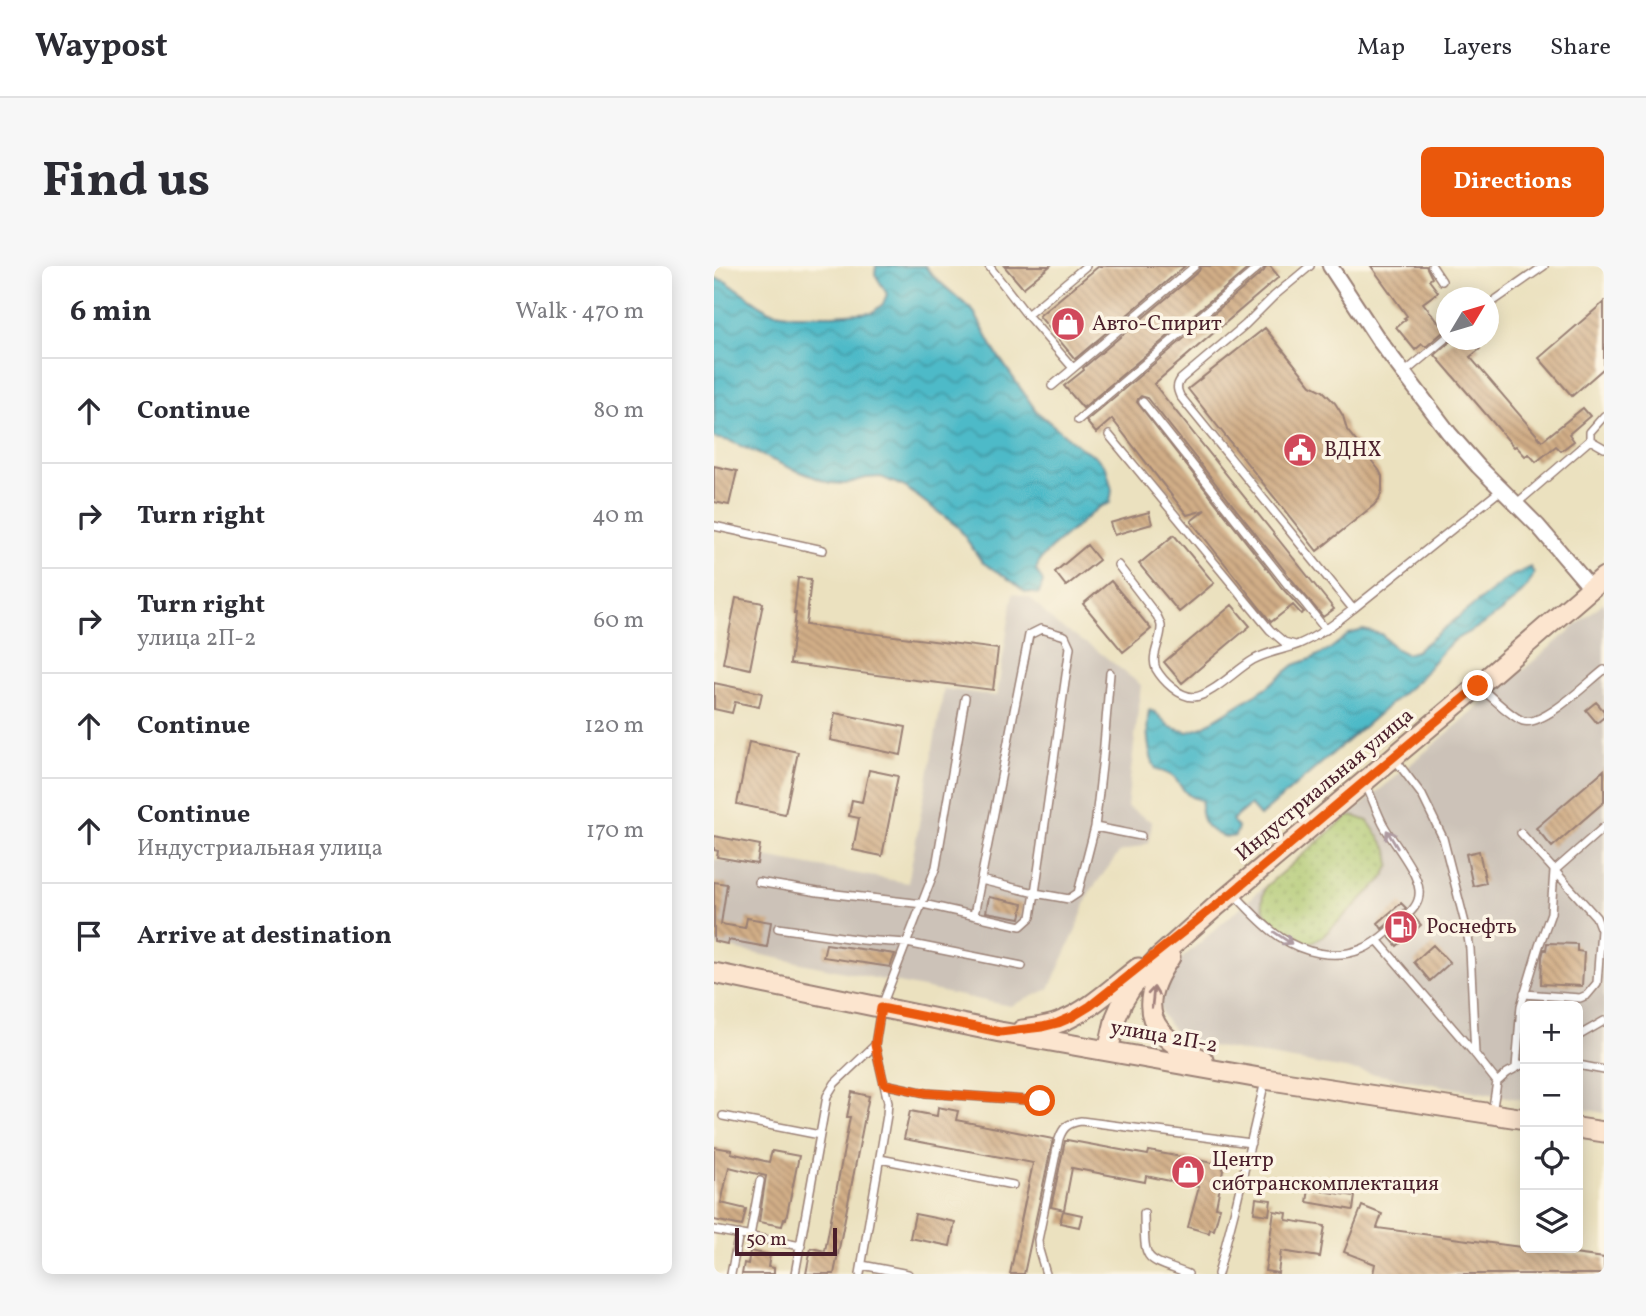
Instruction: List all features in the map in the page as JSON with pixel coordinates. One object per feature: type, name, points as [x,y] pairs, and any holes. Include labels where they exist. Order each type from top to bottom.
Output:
[{"type":"main road","name":"Индустриальная улица","points":[[1108,1051],[1116,1017],[1131,988],[1159,957],[1597,582]]},
{"type":"main road","points":[[1000,1032],[1042,1027],[1072,1017],[1090,1006],[1213,909]]},
{"type":"main road","points":[[1213,909],[1161,970],[1151,998],[1152,1014],[1166,1039],[1181,1050],[1228,1072]]},
{"type":"main road","name":"улица 2П-2","points":[[714,974],[1000,1032],[1265,1079],[1520,1118]]},
{"type":"main road","points":[[1583,1129],[1604,1132]]},
{"type":"street","points":[[1331,266],[1403,374],[1449,433],[1501,490],[1597,582]]},
{"type":"lane","points":[[989,266],[1073,368]]},
{"type":"lane","points":[[1027,315],[1086,266]]},
{"type":"lane","points":[[1052,386],[1195,266]]},
{"type":"lane","points":[[1078,420],[1260,266]]},
{"type":"lane","points":[[1432,266],[1443,281]]},
{"type":"lane","points":[[1499,297],[1544,266]]},
{"type":"lane","points":[[1308,267],[1181,379],[1177,390],[1353,609]]},
{"type":"lane","points":[[1403,374],[1436,347]]},
{"type":"lane","points":[[1143,402],[1326,630]]},
{"type":"lane","points":[[1516,504],[1590,440],[1590,432],[1604,416]]},
{"type":"lane","points":[[1109,435],[1270,630],[1284,642],[1296,645]]},
{"type":"lane","points":[[1590,440],[1604,448]]},
{"type":"lane","points":[[1118,565],[1161,625],[1154,659],[1156,667],[1163,678],[1181,694],[1196,697],[1205,694],[1253,660],[1296,645],[1326,630],[1501,490]]},
{"type":"lane","points":[[714,526],[822,550]]},
{"type":"lane","points":[[758,882],[923,904],[1021,926],[1031,917],[1070,647],[1065,636],[1041,629],[1029,635],[974,915]]},
{"type":"lane","points":[[1478,686],[1520,720],[1530,722],[1540,720],[1551,713],[1604,670]]},
{"type":"lane","points":[[981,880],[1069,898],[1079,893],[1095,827],[1110,673]]},
{"type":"lane","points":[[860,1274],[887,1115],[888,1102],[875,1045],[881,1008],[936,867],[965,698]]},
{"type":"lane","points":[[1393,757],[1422,795],[1443,838],[1470,949],[1475,1054]]},
{"type":"lane","points":[[1233,892],[1278,936],[1297,948],[1343,954],[1362,950],[1377,940],[1413,909],[1418,901],[1419,891],[1416,877],[1382,822],[1365,781]]},
{"type":"lane","points":[[1095,827],[1141,836]]},
{"type":"lane","points":[[1516,1068],[1521,1006],[1551,913],[1554,871],[1604,827]]},
{"type":"lane","points":[[1521,833],[1596,917],[1601,930],[1597,983],[1587,995],[1580,998],[1524,994]]},
{"type":"lane","points":[[778,928],[862,940],[907,943],[1022,966]]},
{"type":"lane","points":[[1377,940],[1497,1082]]},
{"type":"lane","points":[[1583,1032],[1604,1021]]},
{"type":"lane","points":[[795,1274],[827,1096],[835,1083],[875,1045]]},
{"type":"lane","points":[[1492,1114],[1497,1082],[1523,1064]]},
{"type":"lane","points":[[1583,1066],[1604,1070]]},
{"type":"lane","points":[[1228,1274],[1219,1272],[1265,1079]]},
{"type":"lane","points":[[884,1084],[926,1093],[1040,1101]]},
{"type":"lane","points":[[723,1116],[820,1135]]},
{"type":"lane","points":[[1046,1274],[1038,1240],[1059,1139],[1061,1132],[1070,1123],[1081,1121],[1251,1143]]},
{"type":"lane","points":[[880,1159],[1013,1185]]},
{"type":"lane","points":[[750,1236],[760,1181]]},
{"type":"lane","points":[[1144,1213],[1145,1250],[1148,1257],[1188,1274]]},
{"type":"lane","points":[[714,1230],[800,1246]]},
{"type":"lane","points":[[731,1274],[739,1234]]},
{"type":"lane","points":[[862,1265],[908,1274]]},
{"type":"shaded area","points":[[1013,593],[1030,598],[1057,625],[1098,651],[1141,685],[1127,807],[1152,822],[1149,843],[1119,853],[1089,893],[1076,930],[1049,989],[1010,1006],[714,945],[714,859],[762,868],[765,857],[908,883],[944,689],[997,696]]},
{"type":"shaded area","points":[[1604,602],[1604,1113],[1583,1109],[1583,1001],[1520,1001],[1520,1099],[1194,1043],[1181,1037],[1162,1014],[1159,1001],[1169,973],[1181,959]]},
{"type":"green space","points":[[1354,816],[1368,821],[1388,850],[1390,865],[1382,880],[1323,936],[1307,943],[1285,935],[1272,923],[1264,909],[1262,902],[1266,886],[1347,817]]},
{"type":"water","points":[[876,266],[925,266],[974,312],[994,350],[1037,412],[1106,467],[1112,490],[1110,503],[1099,507],[1040,560],[1036,570],[1043,582],[1039,594],[1025,592],[982,562],[958,527],[905,487],[881,477],[845,484],[830,483],[730,441],[714,438],[714,278],[725,281],[769,311],[794,315],[833,315],[873,312],[883,304],[887,294],[875,274]]},
{"type":"water","points":[[1530,567],[1534,573],[1531,581],[1511,603],[1451,643],[1418,680],[1260,816],[1250,805],[1232,820],[1238,828],[1235,836],[1213,832],[1202,818],[1202,801],[1185,792],[1171,775],[1157,770],[1148,741],[1149,710],[1155,712],[1170,727],[1188,732],[1201,728],[1267,687],[1294,665],[1330,649],[1349,634],[1363,630],[1381,634],[1396,649],[1406,654],[1416,651],[1506,579]]},
{"type":"building","points":[[1004,266],[1050,266],[1023,288]]},
{"type":"building","points":[[1099,266],[1185,266],[1075,359],[1039,316]]},
{"type":"building","points":[[1201,266],[1251,266],[1083,408],[1064,386],[1199,271]]},
{"type":"building","points":[[1266,266],[1270,266],[1279,277],[1154,384],[1334,609],[1323,617],[1148,398],[1141,396],[1137,402],[1282,588],[1304,612],[1301,614],[1293,605],[1271,622],[1191,521],[1205,510],[1187,515],[1112,419],[1096,433],[1086,421],[1264,271]]},
{"type":"building","points":[[1371,266],[1426,266],[1436,293],[1423,303],[1436,319],[1436,338],[1427,346],[1422,344],[1415,350],[1396,327],[1407,316]]},
{"type":"building","points":[[1604,302],[1604,368],[1572,396],[1539,358]]},
{"type":"building","name":"ВДНХ","points":[[1265,328],[1311,385],[1323,391],[1335,403],[1347,430],[1382,476],[1382,490],[1374,505],[1317,551],[1188,389]]},
{"type":"building","points":[[1441,350],[1479,350],[1470,357],[1542,441],[1583,408],[1590,416],[1569,434],[1574,441],[1561,451],[1556,446],[1536,462],[1529,454],[1525,456],[1514,447],[1435,355]]},
{"type":"building","points":[[714,466],[737,471],[729,505],[714,502]]},
{"type":"building","points":[[1149,512],[1152,524],[1114,535],[1110,523]]},
{"type":"building","points":[[1174,535],[1214,583],[1179,612],[1139,564]]},
{"type":"building","points":[[1087,545],[1099,560],[1066,586],[1055,572]]},
{"type":"building","points":[[798,578],[811,579],[806,625],[998,649],[993,690],[790,664]]},
{"type":"building","points":[[1111,581],[1151,629],[1123,652],[1083,604]]},
{"type":"building","points":[[736,598],[763,603],[750,669],[723,663]]},
{"type":"building","points":[[1232,605],[1250,626],[1182,683],[1164,662]]},
{"type":"building","points":[[714,683],[762,693],[759,707],[735,702],[732,713],[714,709]]},
{"type":"building","points":[[1596,702],[1604,711],[1604,717],[1597,723],[1586,710]]},
{"type":"building","points":[[835,713],[906,727],[901,755],[830,740]]},
{"type":"building","points":[[749,742],[798,752],[785,814],[737,804]]},
{"type":"building","points":[[869,770],[898,776],[882,856],[853,850],[859,818],[849,816],[852,800],[862,802]]},
{"type":"building","points":[[1604,770],[1604,802],[1552,847],[1536,828]]},
{"type":"building","points":[[714,836],[760,845],[757,864],[717,857]]},
{"type":"building","points":[[1479,851],[1486,883],[1473,886],[1466,854]]},
{"type":"building","points":[[714,882],[727,884],[721,924],[745,928],[747,918],[771,922],[767,947],[728,940],[727,944],[714,941]]},
{"type":"building","points":[[989,897],[1023,904],[1020,918],[986,912]]},
{"type":"building","points":[[1401,903],[1406,908],[1382,929],[1378,923]]},
{"type":"building","points":[[1414,917],[1421,925],[1397,946],[1390,938]]},
{"type":"building","points":[[1547,943],[1577,944],[1577,951],[1584,952],[1582,986],[1541,984],[1542,957]]},
{"type":"building","points":[[826,944],[895,954],[890,967],[823,957]]},
{"type":"building","points":[[1433,945],[1450,963],[1430,981],[1414,962]]},
{"type":"building","points":[[852,1092],[869,1096],[834,1274],[806,1274],[811,1248],[825,1251],[850,1117],[847,1117]]},
{"type":"building","points":[[938,1107],[958,1111],[956,1120],[1053,1139],[1024,1274],[1010,1274],[1033,1163],[904,1139],[910,1111],[937,1116]]},
{"type":"building","points":[[1067,1140],[1224,1165],[1216,1207],[1220,1208],[1214,1230],[1210,1229],[1209,1233],[1188,1227],[1199,1187],[1146,1176],[1145,1182],[1072,1168],[1064,1210],[1051,1207]]},
{"type":"building","points":[[714,1147],[769,1162],[772,1151],[799,1156],[786,1219],[782,1226],[759,1222],[766,1176],[729,1167],[721,1203],[746,1209],[742,1226],[714,1220]]},
{"type":"building","points":[[1309,1189],[1355,1196],[1353,1210],[1307,1202]]},
{"type":"building","points":[[1256,1198],[1271,1200],[1269,1215],[1254,1213]]},
{"type":"building","points":[[1362,1206],[1382,1214],[1377,1228],[1520,1247],[1520,1253],[1566,1253],[1604,1258],[1604,1274],[1373,1274],[1375,1264],[1344,1252]]},
{"type":"building","points":[[1063,1211],[1082,1215],[1079,1227],[1060,1223]]},
{"type":"building","points":[[1274,1211],[1287,1213],[1286,1220],[1325,1226],[1320,1257],[1281,1251],[1278,1273],[1265,1271]]},
{"type":"building","points":[[915,1214],[955,1222],[950,1246],[910,1238]]},
{"type":"building","points":[[750,1251],[770,1255],[768,1267],[774,1268],[774,1274],[742,1274],[744,1263],[748,1264]]},
{"type":"place","name":"Авто-Спирит","points":[[1068,324]]},
{"type":"place","name":"ВДНХ","points":[[1300,450]]},
{"type":"place","name":"Роснефть","points":[[1401,927]]},
{"type":"place","name":"Центр сибтранскомплектация","points":[[1188,1172]]},
{"type":"route","points":[[1040,1101],[926,1093],[884,1084],[875,1045],[881,1008],[1000,1032],[1042,1027],[1072,1017],[1090,1006],[1233,892],[1478,686]]}]
